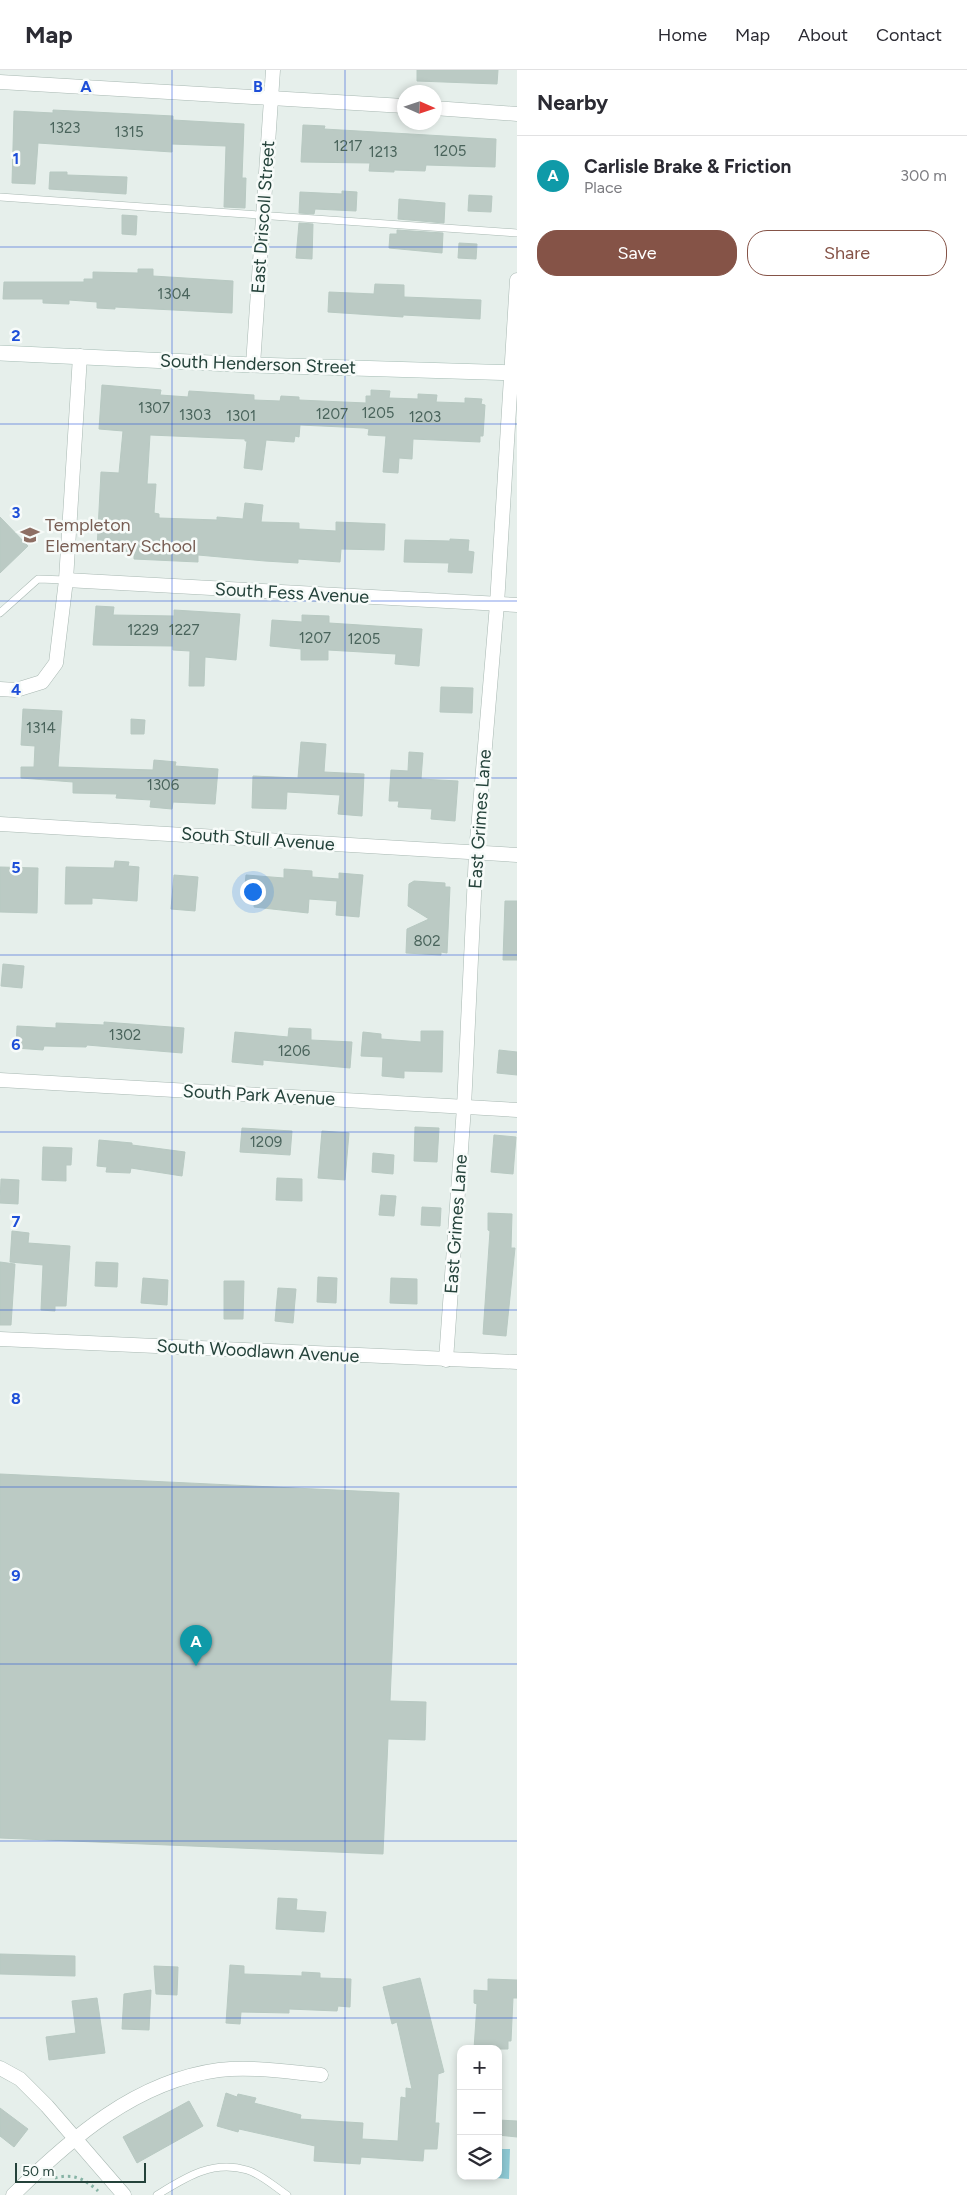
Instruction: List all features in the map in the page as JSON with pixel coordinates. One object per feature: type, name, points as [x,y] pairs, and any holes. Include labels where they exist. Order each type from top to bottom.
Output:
[{"type":"street","name":"East Driscoll Street","points":[[253,365],[273,70]]},
{"type":"street","points":[[0,82],[397,106]]},
{"type":"street","points":[[442,109],[517,114]]},
{"type":"street","name":"East Grimes Lane","points":[[446,1360],[464,1107],[476,853],[514,373],[517,280]]},
{"type":"street","name":"South Henderson Street","points":[[0,353],[253,365],[514,373]]},
{"type":"street","points":[[0,689],[16,690],[42,682],[56,663],[66,580],[80,356]]},
{"type":"street","name":"South Fess Avenue","points":[[66,580],[517,605]]},
{"type":"street","name":"South Stull Avenue","points":[[0,824],[517,854]]},
{"type":"street","name":"South Park Avenue","points":[[0,1080],[517,1110]]},
{"type":"street","name":"South Woodlawn Avenue","points":[[0,1339],[517,1362]]},
{"type":"street","points":[[0,2068],[20,2079],[76,2139],[124,2195]]},
{"type":"street","points":[[13,2195],[42,2166],[120,2105],[172,2080],[220,2070],[273,2070],[321,2076]]},
{"type":"lane","points":[[0,197],[517,233]]},
{"type":"lane","points":[[0,613],[38,578],[66,580]]},
{"type":"lane","points":[[157,2195],[195,2172],[220,2166],[249,2170],[287,2195]]},
{"type":"path","points":[[42,2166],[54,2178],[65,2175],[84,2179],[102,2195]]},
{"type":"water","points":[[502,2149],[510,2149],[509,2179],[502,2178]]},
{"type":"building","points":[[417,70],[498,70],[497,84],[417,81]]},
{"type":"building","points":[[53,110],[173,116],[173,120],[244,124],[242,178],[246,178],[245,208],[224,207],[226,146],[172,144],[172,152],[38,143],[35,184],[12,183],[14,111],[53,113]]},
{"type":"building","points":[[303,125],[325,126],[324,129],[496,139],[495,167],[426,165],[425,171],[394,170],[394,172],[369,171],[370,163],[301,162]]},
{"type":"building","points":[[50,172],[67,172],[67,175],[127,177],[126,194],[49,189]]},
{"type":"building","points":[[342,191],[357,192],[356,211],[315,209],[314,214],[299,213],[300,192],[342,194]]},
{"type":"building","points":[[469,195],[492,196],[491,212],[468,211]]},
{"type":"building","points":[[399,199],[445,203],[444,223],[398,219]]},
{"type":"building","points":[[122,215],[137,216],[136,235],[122,234]]},
{"type":"building","points":[[299,223],[313,224],[312,259],[296,258]]},
{"type":"building","points":[[397,230],[443,233],[442,253],[389,248],[390,234],[397,234]]},
{"type":"building","points":[[459,243],[477,244],[476,259],[458,258]]},
{"type":"building","points":[[138,269],[153,269],[153,276],[233,281],[232,313],[115,307],[115,309],[97,308],[97,302],[69,300],[69,304],[43,303],[43,299],[3,299],[4,282],[84,282],[84,279],[93,279],[93,272],[138,273]]},
{"type":"building","points":[[375,284],[404,285],[404,297],[481,300],[480,319],[403,315],[403,317],[328,312],[329,292],[374,294]]},
{"type":"building","points":[[102,385],[161,390],[160,395],[188,397],[189,391],[254,395],[254,400],[280,401],[281,396],[299,397],[299,400],[366,403],[366,396],[371,396],[371,390],[390,391],[389,398],[418,399],[418,394],[437,395],[436,402],[465,403],[465,398],[482,399],[481,404],[485,405],[483,436],[480,436],[480,442],[413,439],[412,459],[399,458],[398,473],[383,472],[386,436],[368,435],[369,429],[364,428],[300,425],[299,437],[295,436],[294,442],[266,440],[262,470],[244,468],[247,441],[245,439],[150,435],[147,484],[156,484],[154,513],[159,514],[159,518],[217,520],[217,517],[243,519],[245,503],[263,505],[261,522],[299,523],[299,529],[336,531],[336,522],[385,524],[384,550],[341,549],[340,562],[298,559],[298,563],[198,555],[198,562],[134,559],[134,552],[97,549],[101,472],[119,473],[123,431],[99,429]]},
{"type":"building","points":[[0,517],[28,546],[0,573]]},
{"type":"building","points":[[450,539],[469,540],[468,551],[474,552],[472,573],[448,572],[449,563],[404,562],[405,540],[450,541]]},
{"type":"building","points":[[96,606],[114,607],[113,615],[174,616],[174,610],[240,614],[236,660],[205,657],[204,686],[189,686],[190,651],[173,650],[173,646],[93,645]]},
{"type":"building","points":[[302,615],[329,616],[329,623],[422,629],[419,666],[395,664],[396,654],[328,650],[328,660],[301,660],[301,649],[270,646],[272,620],[302,622]]},
{"type":"building","points":[[441,687],[473,688],[472,713],[440,712]]},
{"type":"building","points":[[23,709],[62,711],[58,767],[153,770],[154,760],[176,762],[175,766],[218,769],[215,804],[173,802],[172,809],[150,807],[151,800],[116,798],[117,794],[73,793],[73,782],[21,778],[21,767],[34,767],[35,746],[21,745]]},
{"type":"building","points":[[131,719],[145,720],[144,734],[131,734]]},
{"type":"building","points":[[301,742],[326,744],[324,772],[364,774],[362,816],[338,814],[340,795],[287,792],[286,809],[252,808],[253,776],[298,778]]},
{"type":"building","points":[[409,752],[423,753],[421,779],[458,781],[455,821],[431,819],[432,809],[398,807],[399,801],[389,801],[391,770],[408,771]]},
{"type":"building","points":[[115,861],[129,862],[128,866],[139,867],[137,901],[92,898],[92,904],[65,904],[66,867],[114,868]]},
{"type":"building","points":[[0,867],[38,868],[37,913],[0,912]]},
{"type":"building","points":[[284,869],[312,871],[312,877],[339,879],[339,873],[363,875],[359,917],[336,915],[337,901],[309,899],[308,913],[254,907],[255,898],[244,896],[246,875],[284,878]]},
{"type":"building","points":[[174,875],[198,877],[195,911],[171,909]]},
{"type":"building","points":[[414,881],[445,883],[445,887],[450,887],[447,953],[441,952],[441,955],[406,953],[407,929],[429,919],[408,906],[409,884]]},
{"type":"building","points":[[505,901],[517,901],[517,960],[503,960]]},
{"type":"building","points":[[3,964],[24,966],[22,988],[1,986]]},
{"type":"building","points":[[104,1022],[184,1028],[182,1053],[87,1045],[86,1047],[44,1046],[43,1050],[16,1048],[17,1026],[56,1028],[56,1023],[104,1025]]},
{"type":"building","points":[[289,1028],[311,1029],[311,1040],[352,1042],[350,1068],[263,1060],[263,1065],[232,1062],[235,1032],[288,1037]]},
{"type":"building","points":[[421,1031],[443,1031],[442,1072],[404,1071],[404,1078],[382,1076],[383,1057],[361,1056],[363,1032],[381,1034],[381,1039],[421,1042]]},
{"type":"building","points":[[499,1050],[517,1052],[517,1075],[497,1073]]},
{"type":"building","points":[[415,1127],[439,1128],[437,1162],[414,1161]]},
{"type":"building","points":[[242,1128],[292,1131],[290,1155],[240,1152]]},
{"type":"building","points":[[322,1131],[349,1133],[345,1180],[318,1178]]},
{"type":"building","points":[[494,1135],[516,1137],[513,1174],[491,1172]]},
{"type":"building","points":[[99,1140],[132,1143],[132,1145],[185,1152],[182,1176],[131,1168],[130,1173],[106,1172],[107,1167],[97,1166]]},
{"type":"building","points":[[43,1147],[72,1148],[71,1165],[66,1165],[66,1181],[42,1180]]},
{"type":"building","points":[[373,1153],[394,1155],[393,1174],[372,1172]]},
{"type":"building","points":[[277,1178],[302,1179],[302,1201],[276,1200]]},
{"type":"building","points":[[1,1179],[19,1180],[18,1204],[0,1203]]},
{"type":"building","points":[[381,1195],[396,1196],[394,1216],[379,1215]]},
{"type":"building","points":[[422,1207],[441,1208],[440,1226],[421,1225]]},
{"type":"building","points":[[488,1213],[512,1214],[511,1248],[515,1248],[506,1336],[483,1334],[490,1231],[488,1230]]},
{"type":"building","points":[[12,1231],[29,1233],[28,1243],[70,1246],[66,1306],[55,1306],[55,1311],[41,1310],[43,1265],[10,1262]]},
{"type":"building","points":[[0,1262],[15,1264],[11,1325],[0,1325]]},
{"type":"building","points":[[96,1262],[118,1263],[117,1287],[95,1286]]},
{"type":"building","points":[[318,1277],[337,1278],[336,1303],[317,1302]]},
{"type":"building","points":[[143,1278],[168,1280],[167,1305],[141,1303]]},
{"type":"building","points":[[391,1278],[417,1279],[417,1304],[390,1303]]},
{"type":"building","points":[[224,1281],[244,1281],[243,1319],[224,1319]]},
{"type":"building","points":[[278,1288],[296,1289],[293,1323],[275,1321]]},
{"type":"building","points":[[0,1474],[399,1493],[390,1701],[426,1702],[425,1740],[388,1739],[383,1854],[0,1838]]},
{"type":"building","points":[[278,1898],[297,1899],[296,1910],[326,1912],[324,1932],[276,1929]]},
{"type":"building","points":[[0,1954],[75,1956],[75,1976],[0,1974]]},
{"type":"building","points":[[230,1965],[244,1966],[244,1974],[302,1976],[302,1972],[320,1973],[320,1978],[351,1979],[350,2007],[338,2006],[337,2011],[289,2009],[289,2013],[241,2012],[240,2024],[226,2023]]},
{"type":"building","points":[[154,1966],[178,1967],[177,1995],[156,1994]]},
{"type":"building","points":[[420,1978],[444,2072],[438,2074],[435,2123],[439,2123],[437,2149],[424,2149],[423,2161],[361,2157],[360,2164],[314,2161],[315,2146],[239,2129],[238,2132],[217,2126],[226,2093],[237,2097],[238,2094],[256,2098],[254,2103],[301,2115],[300,2119],[363,2123],[362,2139],[398,2141],[401,2097],[406,2098],[406,2088],[412,2089],[397,2022],[392,2024],[383,1987]]},
{"type":"building","points":[[488,1979],[517,1980],[517,1998],[513,1998],[511,2041],[508,2041],[508,2049],[502,2049],[502,2045],[474,2045],[477,2004],[474,2003],[474,1990],[488,1991]]},
{"type":"building","points":[[151,1990],[149,2030],[122,2029],[124,1994]]},
{"type":"building","points":[[97,1998],[105,2053],[49,2060],[46,2037],[76,2033],[72,2001]]},
{"type":"building","points":[[189,2101],[203,2126],[137,2163],[123,2137]]},
{"type":"building","points":[[0,2108],[28,2129],[14,2147],[0,2136]]},
{"type":"building","points":[[502,2120],[517,2121],[517,2137],[502,2135]]},
{"type":"place","name":"Templeton Elementary School","points":[[30,535]]},
{"type":"place","name":"Carlisle Brake & Friction","points":[[196,1666]]}]
